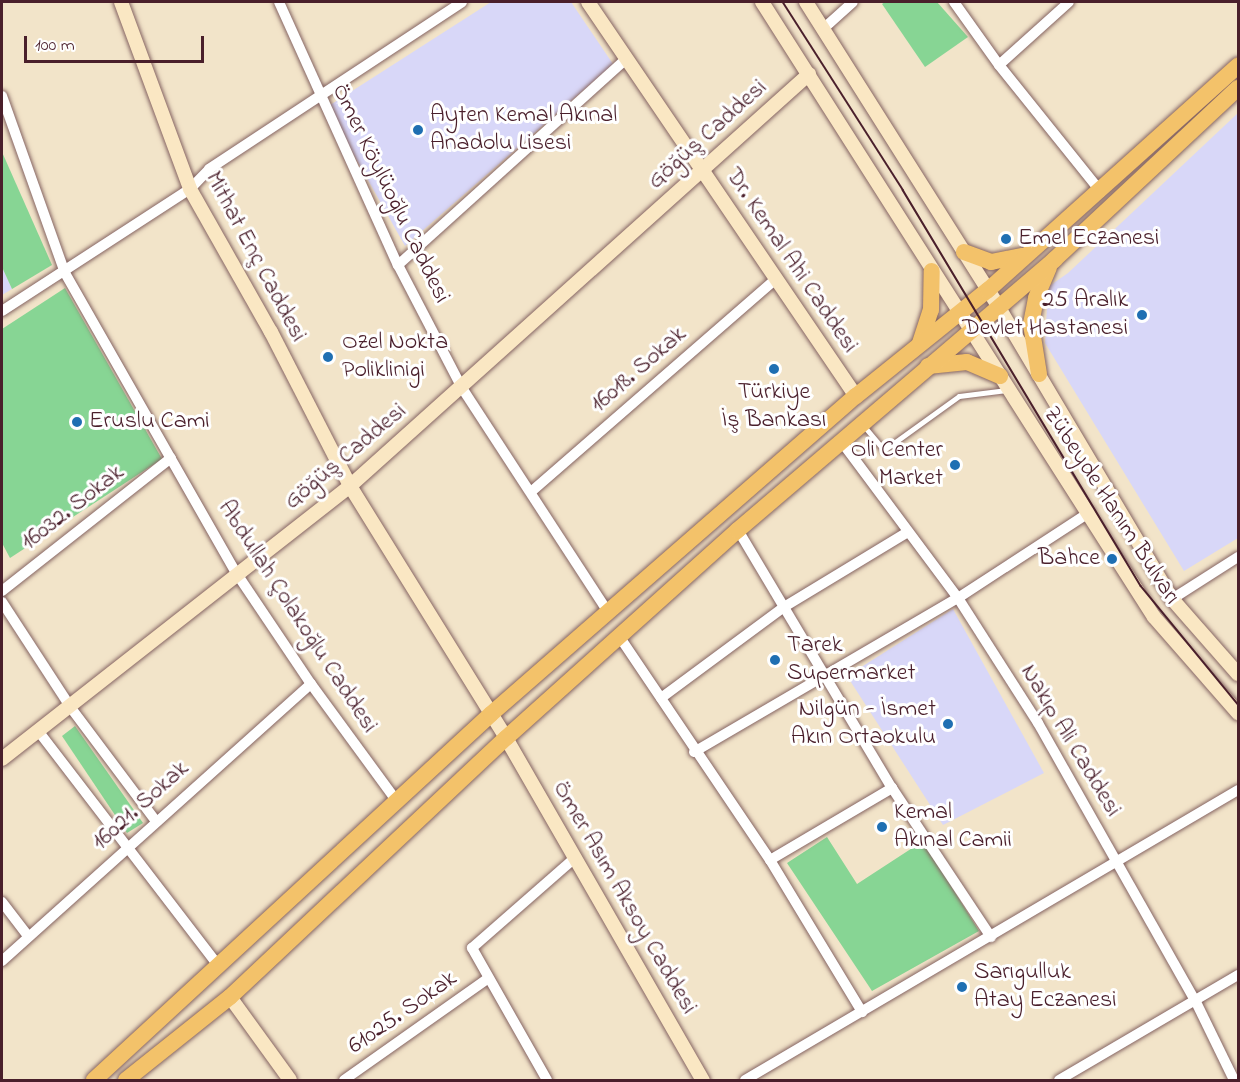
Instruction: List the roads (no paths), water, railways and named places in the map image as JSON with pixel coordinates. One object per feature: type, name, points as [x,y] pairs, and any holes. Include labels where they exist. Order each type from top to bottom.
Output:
[{"type":"main road","name":"Mithat Enç Caddesi","points":[[121,2],[190,189],[271,332],[350,486],[506,738]]},
{"type":"main road","name":"Dr. Kemal Ahi Caddesi","points":[[588,2],[774,281],[856,396]]},
{"type":"main road","name":"Zübeyde Hanım Bulvarı","points":[[762,2],[958,313],[1090,512],[1154,617],[1239,713]]},
{"type":"main road","name":"Zübeyde Hanım Bulvarı","points":[[806,2],[998,306],[1172,599],[1239,674]]},
{"type":"main road","points":[[94,1080],[216,964],[490,714],[856,396],[988,290],[1101,192],[1239,66]]},
{"type":"main road","name":"Göğüş Caddesi","points":[[2,759],[70,708],[237,573],[350,486],[462,388],[809,74]]},
{"type":"main road","points":[[126,1080],[230,997],[506,738],[621,639],[738,530],[969,330],[1054,260],[1236,94]]},
{"type":"main road","points":[[964,252],[999,262],[1029,254]]},
{"type":"main road","points":[[1039,374],[1032,343],[1033,312],[1040,285],[1054,260]]},
{"type":"main road","points":[[919,346],[931,310],[932,272]]},
{"type":"main road","points":[[927,366],[967,362],[1004,383]]},
{"type":"main road","name":"Ömer Asım Aksoy Caddesi","points":[[506,738],[703,1080]]},
{"type":"main road","points":[[230,997],[290,1080]]},
{"type":"street","name":"Ömer Köylüoğlu Caddesi","points":[[279,2],[319,96],[398,265],[462,388],[532,491],[608,612]]},
{"type":"street","points":[[2,311],[65,273],[190,189],[209,169],[462,2]]},
{"type":"street","points":[[823,28],[853,2]]},
{"type":"street","points":[[954,2],[999,65],[1101,192]]},
{"type":"street","points":[[999,65],[1069,2]]},
{"type":"street","points":[[398,265],[627,58]]},
{"type":"street","name":"Abdullah Çolakoğlu Caddesi","points":[[2,96],[7,127],[65,273],[237,573],[311,684],[396,800]]},
{"type":"street","name":"16018. Sokak","points":[[532,491],[774,281]]},
{"type":"street","name":"Nakıp Ali Caddesi","points":[[841,441],[958,598],[1038,723],[1195,1000],[1234,1080]]},
{"type":"street","name":"16032. Sokak","points":[[2,591],[171,458]]},
{"type":"street","points":[[694,752],[958,598],[1090,512]]},
{"type":"street","points":[[738,530],[892,788],[991,937]]},
{"type":"street","points":[[661,698],[784,607],[908,532]]},
{"type":"street","points":[[1172,599],[1239,557]]},
{"type":"street","points":[[2,602],[70,708],[155,820]]},
{"type":"street","points":[[621,639],[694,752],[770,860],[862,1012]]},
{"type":"street","name":"16021. Sokak","points":[[2,961],[155,820],[311,684]]},
{"type":"street","points":[[39,732],[216,964]]},
{"type":"street","points":[[770,860],[892,788]]},
{"type":"street","points":[[745,1080],[1239,790]]},
{"type":"street","points":[[547,1080],[487,980],[472,948],[576,857]]},
{"type":"street","points":[[2,902],[28,936]]},
{"type":"street","points":[[1059,1080],[1239,975]]},
{"type":"street","name":"61025. Sokak","points":[[344,1080],[487,980]]},
{"type":"lane","points":[[862,423],[884,450],[959,396],[1004,383]]},
{"type":"tram line","points":[[783,2],[903,190],[1141,586],[1238,704]]},
{"type":"place","name":"Ayten Kemal Akınal Anadolu Lisesi","points":[[418,130]]},
{"type":"place","name":"Emel Eczanesi","points":[[1006,239]]},
{"type":"place","name":"25 Aralık Devlet Hastanesi","points":[[1142,315]]},
{"type":"place","name":"Ozel Nokta Poliklinigi","points":[[328,357]]},
{"type":"place","name":"Türkiye İş Bankası","points":[[774,369]]},
{"type":"place","name":"Eruslu Cami","points":[[77,422]]},
{"type":"place","name":"Oli Center Market","points":[[955,465]]},
{"type":"place","name":"Bahce","points":[[1112,559]]},
{"type":"place","name":"Tarek Supermarket","points":[[775,660]]},
{"type":"place","name":"Nilgün - İsmet Akın Ortaokulu","points":[[948,724]]},
{"type":"place","name":"Kemal Akınal Camii","points":[[882,827]]},
{"type":"place","name":"Sarıgulluk Atay Eczanesi","points":[[962,987]]}]
